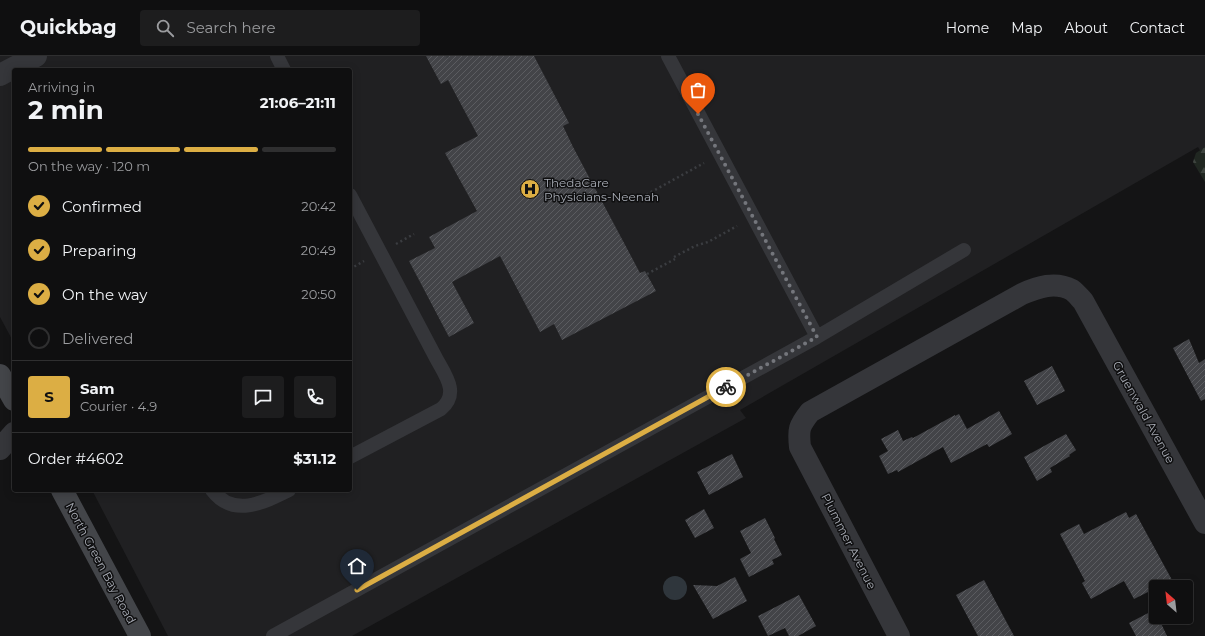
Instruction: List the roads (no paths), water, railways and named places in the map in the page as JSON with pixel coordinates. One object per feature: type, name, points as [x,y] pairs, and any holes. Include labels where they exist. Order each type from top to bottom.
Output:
[{"type":"main road","points":[[0,375],[12,396]]},
{"type":"main road","name":"North Green Bay Road","points":[[63,492],[140,636]]},
{"type":"street","points":[[14,68],[36,56]]},
{"type":"street","points":[[0,76],[12,69]]},
{"type":"street","name":"Gruenwald Avenue","points":[[800,447],[799,436],[801,424],[810,412],[1022,294],[1039,287],[1057,286],[1072,290],[1083,301],[1205,523]]},
{"type":"street","points":[[0,449],[12,435]]},
{"type":"street","name":"Plummer Avenue","points":[[800,447],[899,636]]},
{"type":"lane","points":[[277,56],[283,68]]},
{"type":"lane","points":[[668,56],[817,337]]},
{"type":"lane","points":[[352,198],[436,358],[448,382],[451,392],[447,404],[441,409],[352,456]]},
{"type":"lane","points":[[273,636],[817,337],[964,250]]},
{"type":"lane","points":[[213,492],[225,503],[238,506],[262,503],[284,492]]},
{"type":"place","name":"ThedaCare Physicians-Neenah","points":[[530,189]]}]
